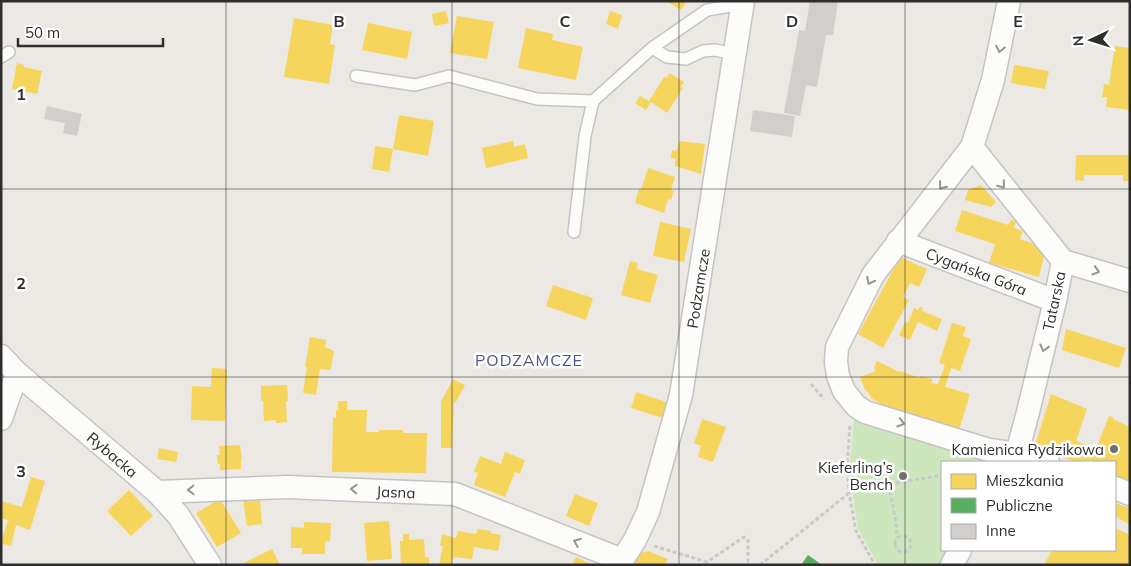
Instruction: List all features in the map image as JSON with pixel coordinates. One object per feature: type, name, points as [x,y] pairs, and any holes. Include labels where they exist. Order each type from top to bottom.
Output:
[{"type":"street","points":[[1009,1],[994,80],[972,147],[873,275],[837,347],[836,362],[838,376],[844,391],[856,406],[865,412],[1013,458],[1033,456],[1046,461]]},
{"type":"street","name":"Podzamcze","points":[[621,562],[635,540],[648,512],[681,395],[743,2]]},
{"type":"street","name":"Tatarska","points":[[972,147],[1063,261],[1056,300],[1013,458]]},
{"type":"street","name":"Cygańska Góra","points":[[898,241],[1056,300]]},
{"type":"street","points":[[1063,261],[1130,281]]},
{"type":"street","name":"Rybacka","points":[[1,356],[17,373],[157,492],[178,515],[210,565]]},
{"type":"street","points":[[1,420],[17,373]]},
{"type":"street","name":"Jasna","points":[[157,492],[288,486],[455,494],[621,562]]},
{"type":"street","points":[[1116,488],[1130,494]]},
{"type":"street","points":[[952,565],[959,551]]},
{"type":"lane","points":[[574,232],[585,136],[593,101],[652,48],[707,10],[743,2]]},
{"type":"lane","points":[[652,48],[667,57],[686,59],[715,50],[734,54]]},
{"type":"lane","points":[[356,76],[416,85],[449,76],[537,99],[593,101]]},
{"type":"path","points":[[856,406],[848,438],[847,466],[849,493],[856,531],[875,565]]},
{"type":"path","points":[[760,565],[849,493],[941,475]]},
{"type":"path","points":[[889,485],[896,523],[896,546],[902,552],[910,549],[912,545],[909,538],[905,536],[897,538]]},
{"type":"path","points":[[653,546],[707,562],[744,537],[748,540],[748,565]]},
{"type":"green space","points":[[854,418],[987,461],[941,461],[941,551],[950,551],[943,565],[878,565],[858,529],[849,472]]},
{"type":"building: Mieszkania","points":[[666,1],[687,1],[681,10]]},
{"type":"building: Mieszkania","points":[[446,11],[449,23],[434,26],[432,14]]},
{"type":"building: Mieszkania","points":[[610,11],[622,15],[618,29],[606,24]]},
{"type":"building: Mieszkania","points":[[457,16],[494,22],[487,59],[450,53]]},
{"type":"building: Mieszkania","points":[[294,18],[333,25],[330,44],[335,45],[329,84],[284,77]]},
{"type":"building: Mieszkania","points":[[368,23],[412,32],[407,59],[362,50]]},
{"type":"building: Mieszkania","points":[[526,28],[553,34],[552,40],[583,47],[576,80],[518,68]]},
{"type":"building: Mieszkania","points":[[1115,46],[1130,48],[1130,110],[1106,107],[1107,97],[1102,97],[1104,84],[1109,85]]},
{"type":"building: Mieszkania","points":[[17,63],[24,65],[24,67],[42,71],[37,94],[12,89]]},
{"type":"building: Mieszkania","points":[[1014,65],[1049,71],[1045,89],[1011,83]]},
{"type":"building: Mieszkania","points":[[670,73],[684,82],[681,87],[683,88],[667,113],[651,102],[646,110],[635,103],[640,96],[649,101],[664,77],[666,78]]},
{"type":"building: Mieszkania","points":[[399,115],[434,121],[428,156],[393,149]]},
{"type":"building: Mieszkania","points":[[513,141],[514,147],[525,144],[528,158],[486,168],[482,148]]},
{"type":"building: Mieszkania","points":[[679,141],[705,144],[701,174],[675,166],[676,159],[671,158],[672,150],[677,151]]},
{"type":"building: Mieszkania","points":[[375,146],[393,149],[389,172],[372,169]]},
{"type":"building: Mieszkania","points":[[1076,155],[1130,155],[1130,181],[1123,181],[1123,175],[1084,175],[1084,181],[1075,180]]},
{"type":"building: Mieszkania","points":[[648,168],[675,177],[671,190],[674,191],[671,200],[668,199],[664,213],[635,203]]},
{"type":"building: Mieszkania","points":[[981,185],[996,202],[991,207],[965,200],[968,190]]},
{"type":"building: Mieszkania","points":[[962,210],[1008,225],[1011,220],[1016,221],[1014,228],[1023,231],[1020,239],[1046,248],[1039,277],[989,263],[995,244],[955,231]]},
{"type":"building: Mieszkania","points":[[660,222],[691,229],[684,262],[653,256]]},
{"type":"building: Mieszkania","points":[[902,258],[927,269],[919,287],[910,283],[903,297],[909,300],[883,348],[858,334],[899,259]]},
{"type":"building: Mieszkania","points":[[630,261],[638,263],[637,269],[658,275],[650,303],[621,295]]},
{"type":"building: Mieszkania","points":[[553,285],[593,298],[586,320],[546,306]]},
{"type":"building: Mieszkania","points":[[920,307],[923,308],[922,311],[942,319],[937,331],[918,322],[910,340],[899,335],[905,322],[908,323],[914,308],[918,310]]},
{"type":"building: Mieszkania","points":[[952,323],[966,327],[963,336],[971,339],[960,371],[951,368],[945,387],[970,394],[959,430],[883,405],[871,398],[865,390],[860,377],[876,371],[874,367],[877,361],[899,372],[920,378],[921,376],[932,379],[932,383],[938,384],[945,365],[939,363]]},
{"type":"building: Mieszkania","points":[[1066,329],[1126,348],[1119,368],[1062,350]]},
{"type":"building: Mieszkania","points":[[310,337],[326,340],[325,348],[331,349],[334,352],[331,368],[329,370],[320,369],[316,395],[303,393]]},
{"type":"building: Mieszkania","points":[[212,368],[227,369],[225,421],[191,420],[192,386],[211,387]]},
{"type":"building: Mieszkania","points":[[453,379],[465,385],[456,402],[454,402],[452,448],[441,448],[441,402]]},
{"type":"building: Mieszkania","points":[[287,385],[287,422],[276,423],[276,420],[264,421],[261,386]]},
{"type":"building: Mieszkania","points":[[636,392],[669,403],[663,418],[631,408]]},
{"type":"building: Mieszkania","points":[[1051,394],[1087,409],[1076,441],[1096,449],[1109,416],[1113,417],[1113,419],[1130,427],[1130,484],[1116,478],[1116,461],[1072,461],[1041,449],[1036,442]]},
{"type":"building: Mieszkania","points":[[338,401],[347,401],[347,410],[367,410],[366,432],[403,430],[403,433],[427,433],[426,473],[332,472],[333,418],[336,418]]},
{"type":"building: Mieszkania","points":[[702,419],[726,427],[713,462],[698,457],[701,446],[694,443]]},
{"type":"building: Mieszkania","points":[[240,445],[241,469],[220,470],[217,455],[220,455],[219,446]]},
{"type":"building: Mieszkania","points":[[159,448],[178,452],[176,462],[157,459]]},
{"type":"building: Mieszkania","points":[[505,452],[525,460],[520,474],[515,472],[505,497],[474,485],[478,473],[474,472],[480,456],[501,464]]},
{"type":"building: Mieszkania","points":[[31,477],[45,481],[30,530],[16,525],[11,546],[1,543],[8,520],[1,518],[1,501],[22,507]]},
{"type":"building: Mieszkania","points":[[129,490],[153,516],[131,536],[107,511]]},
{"type":"building: Mieszkania","points":[[575,494],[598,503],[589,526],[566,516]]},
{"type":"building: Mieszkania","points":[[220,499],[241,533],[217,547],[196,513]]},
{"type":"building: Mieszkania","points":[[243,499],[260,499],[262,524],[247,526]]},
{"type":"building: Mieszkania","points":[[1116,503],[1130,508],[1130,525],[1116,517]]},
{"type":"building: Mieszkania","points":[[389,521],[392,559],[367,561],[364,523]]},
{"type":"building: Mieszkania","points":[[304,522],[331,523],[330,542],[325,541],[325,554],[302,554],[302,548],[291,548],[291,527],[304,528]]},
{"type":"building: Mieszkania","points":[[1116,528],[1130,535],[1130,565],[1044,565],[1051,551],[1116,551]]},
{"type":"building: Mieszkania","points":[[478,529],[501,535],[498,551],[474,547],[472,559],[453,557],[451,565],[439,565],[443,546],[440,546],[442,534],[456,538],[458,531],[476,534]]},
{"type":"building: Mieszkania","points":[[403,534],[409,534],[409,540],[424,539],[425,557],[429,557],[429,565],[401,565],[400,541],[403,541]]},
{"type":"building: Mieszkania","points":[[272,549],[280,565],[240,565]]},
{"type":"building: Mieszkania","points":[[648,551],[668,559],[665,565],[634,565],[641,553]]},
{"type":"building: Mieszkania","points":[[576,557],[592,565],[572,565]]},
{"type":"building: Publiczne","points":[[808,555],[822,565],[801,565]]},
{"type":"building: Inne","points":[[810,1],[838,1],[833,35],[826,35],[817,87],[806,85],[800,116],[784,113],[799,30],[805,31]]},
{"type":"building: Inne","points":[[47,106],[82,114],[77,136],[63,133],[65,123],[44,119]]},
{"type":"building: Inne","points":[[753,110],[795,116],[792,137],[750,131]]},
{"type":"place","name":"Kamienica Rydzikowa","points":[[1114,449]]},
{"type":"place","name":"Kieferling’s Bench","points":[[903,476]]},
{"type":"district","name":"PODZAMCZE","points":[[529,360]]}]
